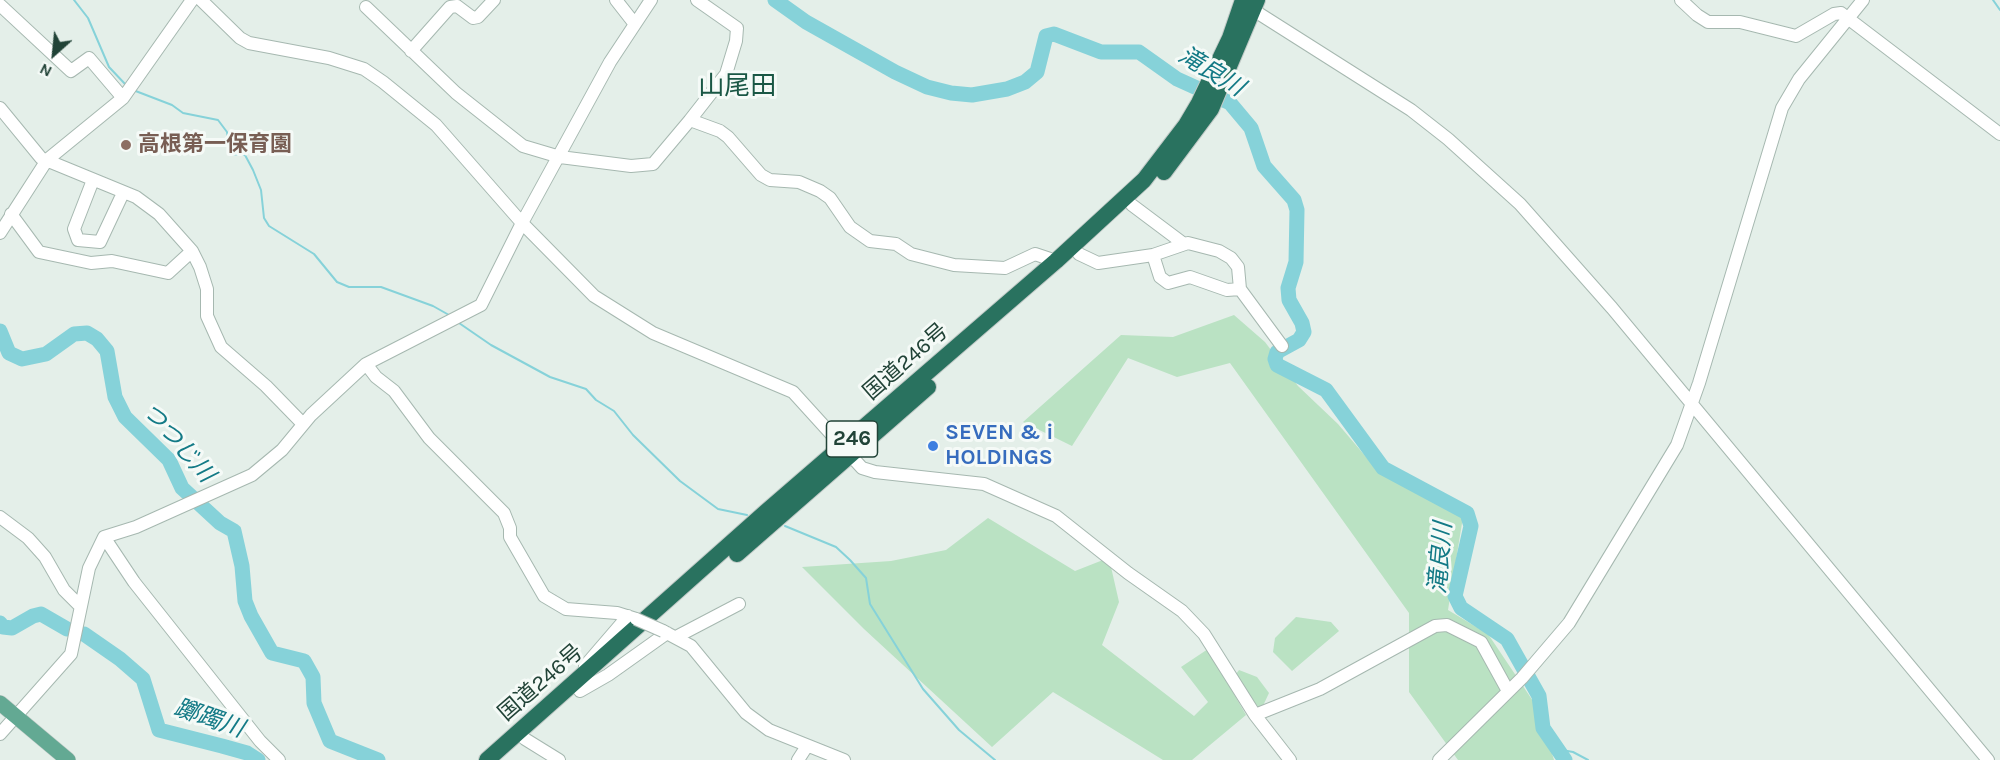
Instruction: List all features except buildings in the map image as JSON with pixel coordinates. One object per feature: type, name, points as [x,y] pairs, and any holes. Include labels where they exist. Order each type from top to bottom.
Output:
[{"type":"highway","name":"国道246号","points":[[487,760],[581,684],[845,453],[1079,254],[1132,205],[1181,152],[1221,73],[1247,2]]},
{"type":"highway","name":"国道246号","points":[[845,453],[1144,180],[1205,106]]},
{"type":"highway","name":"国道246号","points":[[501,760],[581,684]]},
{"type":"main road","points":[[0,703],[68,760]]},
{"type":"street","points":[[0,233],[47,160],[127,92],[192,0]]},
{"type":"street","points":[[201,0],[249,44],[329,58],[364,69],[383,82],[436,125],[522,223],[584,288],[631,321],[793,392],[845,453],[862,468],[875,472],[984,484],[1056,516],[1128,573],[1182,611],[1203,634],[1255,715],[1290,760]]},
{"type":"street","points":[[411,51],[450,7],[457,6],[473,18],[478,17],[494,0]]},
{"type":"street","points":[[616,0],[634,23]]},
{"type":"street","points":[[0,734],[71,654],[89,568],[104,537],[136,527],[252,475],[282,450],[303,424],[366,364],[481,305],[522,223],[634,23],[651,0]]},
{"type":"street","points":[[366,6],[468,104],[503,128],[523,146],[560,157],[631,166],[653,164],[726,74],[736,41],[736,28],[697,0]]},
{"type":"street","points":[[1681,0],[1708,21],[1740,22],[1796,36],[1834,14],[1849,17],[2000,134]]},
{"type":"street","points":[[1439,760],[1522,678],[1569,623],[1677,445],[1693,404],[1782,108],[1799,79],[1863,0]]},
{"type":"street","points":[[1247,2],[1387,93],[1449,139],[1484,170],[1561,247],[1988,760]]},
{"type":"street","points":[[0,5],[71,71],[89,57],[127,92]]},
{"type":"street","points":[[0,108],[41,158],[136,197],[159,214],[192,251],[207,289],[207,316],[221,347],[266,386],[303,424]]},
{"type":"street","points":[[690,120],[720,131],[761,175],[770,180],[799,182],[820,191],[830,198],[850,227],[870,241],[897,244],[911,254],[954,265],[1005,268],[1035,254],[1056,261]]},
{"type":"street","points":[[93,180],[74,229],[78,240],[100,242],[123,193]]},
{"type":"street","points":[[1132,205],[1184,244],[1219,250],[1232,258],[1238,267],[1240,289],[1282,346]]},
{"type":"street","points":[[11,214],[39,252],[92,263],[112,261],[168,273],[192,251]]},
{"type":"street","points":[[1079,254],[1098,263],[1153,255],[1184,244]]},
{"type":"street","points":[[1153,255],[1161,277],[1168,283],[1190,277],[1227,290],[1240,289]]},
{"type":"street","points":[[366,364],[376,377],[394,391],[429,438],[504,513],[510,528],[510,537],[544,596],[566,609],[617,613],[632,617],[691,646],[746,713],[769,730],[844,760]]},
{"type":"street","points":[[0,517],[28,538],[45,557],[64,590],[80,606]]},
{"type":"street","points":[[104,537],[134,582],[261,741],[279,760]]},
{"type":"street","points":[[632,617],[584,667],[581,684],[608,675],[669,634],[739,604]]},
{"type":"street","points":[[1255,715],[1320,689],[1435,626],[1447,626],[1468,633],[1481,642],[1508,691]]},
{"type":"street","points":[[525,739],[559,760]]},
{"type":"street","points":[[798,760],[807,746]]},
{"type":"green space","points":[[1234,315],[1265,342],[1298,386],[1338,424],[1378,471],[1463,517],[1448,610],[1488,634],[1539,710],[1554,760],[1458,760],[1409,692],[1409,613],[1230,363],[1177,377],[1128,358],[1072,446],[1023,422],[1121,335],[1173,337]]},
{"type":"green space","points":[[988,518],[1075,571],[1103,560],[1111,567],[1119,602],[1102,645],[1194,716],[1208,702],[1181,667],[1208,649],[1246,715],[1192,760],[1163,760],[1053,692],[992,747],[864,629],[802,567],[891,561],[946,550]]},
{"type":"green space","points":[[1296,617],[1331,622],[1339,631],[1292,671],[1273,652],[1275,638]]},
{"type":"green space","points":[[1239,670],[1257,677],[1269,693],[1261,710],[1233,678]]},
{"type":"waterway","points":[[74,0],[88,18],[109,67],[126,85]]},
{"type":"waterway","name":"滝良川","points":[[775,0],[806,22],[895,72],[927,87],[951,93],[972,95],[1007,89],[1025,82],[1037,72],[1046,36],[1054,34],[1101,52],[1139,52],[1177,79],[1230,103],[1251,128],[1264,166],[1294,200],[1297,210],[1296,262],[1288,288],[1289,300],[1302,323],[1304,332],[1299,340],[1277,352],[1275,359],[1277,365],[1326,390],[1383,468],[1467,513],[1471,526],[1455,596],[1461,608],[1507,639],[1539,696],[1543,728],[1565,760]]},
{"type":"waterway","points":[[1993,0],[2000,10]]},
{"type":"waterway","points":[[133,90],[172,105],[183,113],[218,120],[227,132],[230,154],[245,155],[253,170],[261,190],[264,218],[269,226],[314,254],[337,282],[349,287],[381,287],[433,306],[449,315]]},
{"type":"waterway","points":[[459,323],[491,345],[550,377],[586,389],[596,400],[614,411],[633,435],[680,481],[718,509],[747,515]]},
{"type":"waterway","name":"つつじ川","points":[[0,331],[9,353],[22,359],[46,354],[74,334],[87,333],[97,339],[107,351],[115,397],[125,417],[169,460],[182,488],[220,523],[234,531],[242,566],[245,601],[251,616],[272,653],[304,661],[313,677],[314,703],[330,741],[378,760]]},
{"type":"waterway","points":[[785,526],[836,547],[850,560],[866,578],[870,604],[923,689],[959,730],[995,760]]},
{"type":"waterway","name":"躑躅川","points":[[0,623],[3,627],[12,628],[41,614],[67,629]]},
{"type":"waterway","name":"躑躅川","points":[[84,634],[120,659],[143,679],[159,730],[247,753],[258,760]]},
{"type":"waterway","name":"滝良川","points":[[1556,749],[1573,752],[1588,760]]},
{"type":"place","name":"高根第一保育園","points":[[126,145]]},
{"type":"place","name":"SEVEN & i HOLDINGS","points":[[933,446]]},
{"type":"district","name":"山尾田","points":[[737,87]]}]
